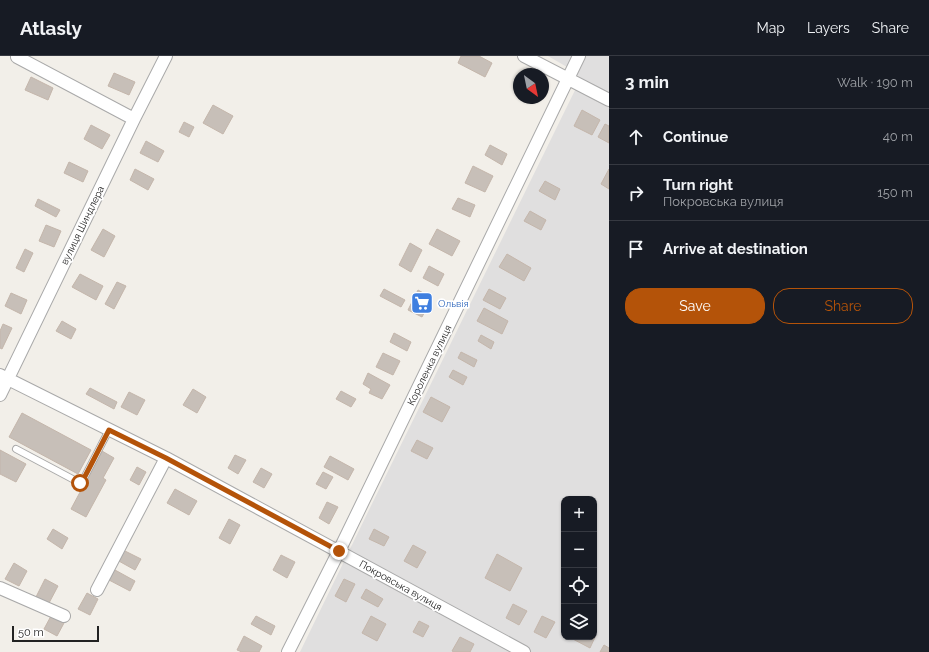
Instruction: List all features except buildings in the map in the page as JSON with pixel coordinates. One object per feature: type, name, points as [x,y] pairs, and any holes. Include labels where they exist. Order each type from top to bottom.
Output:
[{"type":"street","name":"вулиця Шиндлера","points":[[0,395],[4,377],[166,56]]},
{"type":"street","points":[[524,56],[609,100]]},
{"type":"street","name":"Короленка вулиця","points":[[288,652],[339,551],[580,56]]},
{"type":"street","points":[[17,57],[134,119]]},
{"type":"street","name":"Покровська вулиця","points":[[4,377],[166,458],[524,652]]},
{"type":"street","points":[[97,590],[166,458]]},
{"type":"street","points":[[0,588],[64,616]]},
{"type":"lane","points":[[16,448],[80,483],[82,482],[109,430]]},
{"type":"shaded area","points":[[548,56],[609,56],[609,652],[300,652],[368,512],[581,78],[567,67]]},
{"type":"place","name":"Ольвія","points":[[422,303]]},
{"type":"route","points":[[80,483],[82,482],[109,430],[166,458],[339,551]]}]
